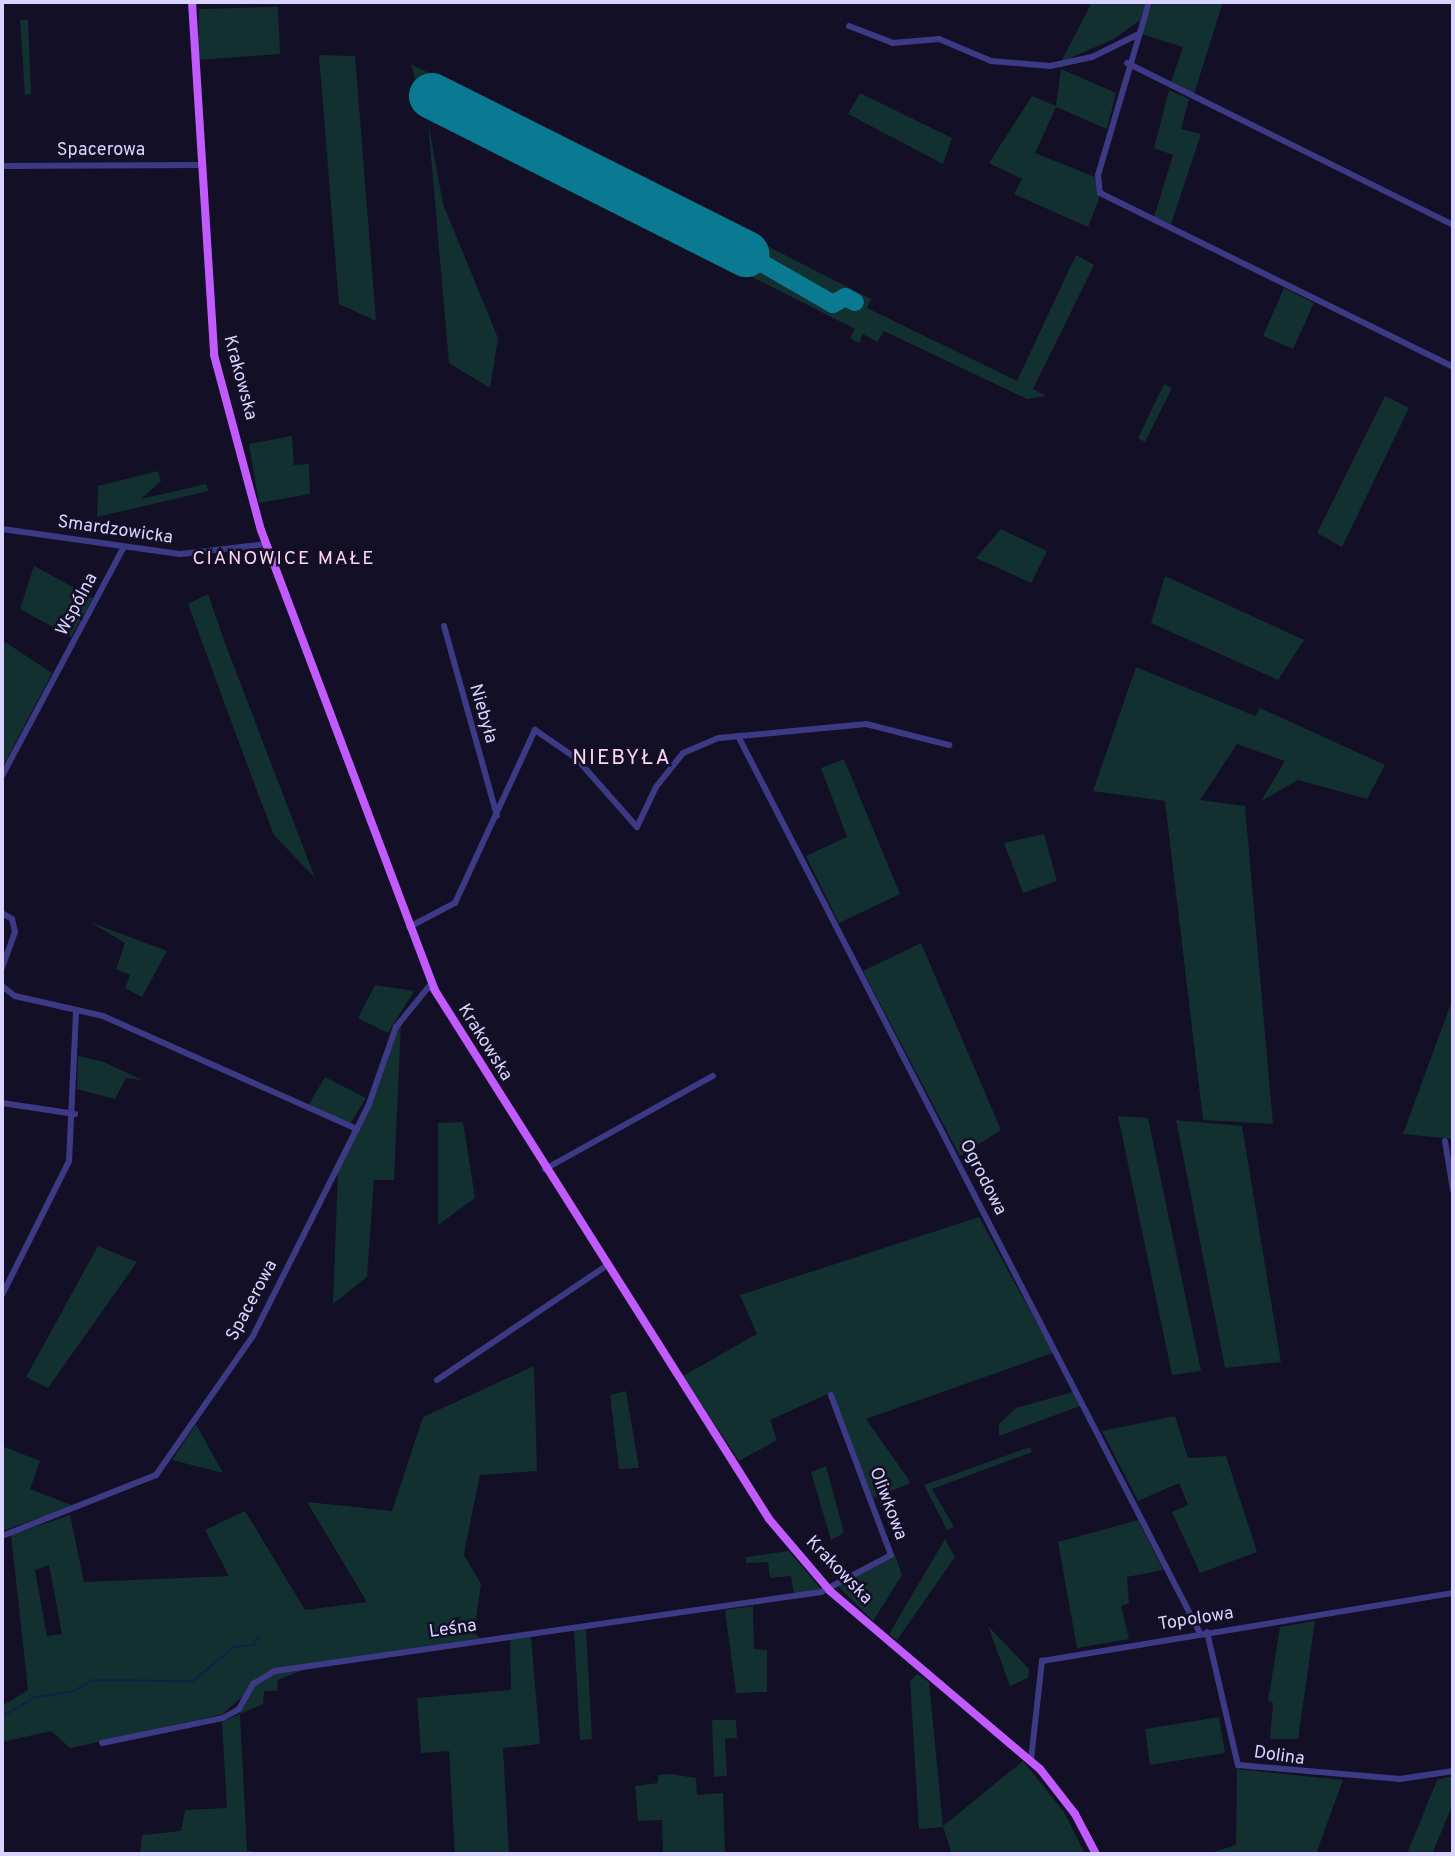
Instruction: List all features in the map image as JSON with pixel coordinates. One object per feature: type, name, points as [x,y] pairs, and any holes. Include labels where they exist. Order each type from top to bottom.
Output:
[{"type":"main road","name":"Krakowska","points":[[192,2],[214,355],[266,544],[431,984],[754,1498],[827,1586],[1031,1760],[1071,1807],[1096,1854]]},
{"type":"street","points":[[1149,2],[1127,63],[1098,175],[1100,192],[1453,367]]},
{"type":"street","points":[[849,26],[893,43],[939,39],[999,62],[1050,66],[1093,57],[1137,35]]},
{"type":"street","points":[[1127,63],[1453,225]]},
{"type":"street","name":"Spacerowa","points":[[2,166],[201,165]]},
{"type":"street","name":"Smardzowicka","points":[[2,529],[193,554],[266,544]]},
{"type":"street","name":"Wspólna","points":[[2,776],[124,547]]},
{"type":"street","name":"Niebyła","points":[[444,626],[496,813]]},
{"type":"street","points":[[409,927],[453,906],[535,730],[556,739],[630,826],[640,826],[656,787],[683,753],[738,736],[866,724],[949,745]]},
{"type":"street","name":"Ogrodowa","points":[[738,736],[1203,1633]]},
{"type":"street","points":[[2,913],[12,919],[15,932],[2,968]]},
{"type":"street","name":"Spacerowa","points":[[2,1536],[152,1480],[253,1336],[357,1129],[396,1027],[431,984]]},
{"type":"street","points":[[2,986],[15,996],[76,1010],[357,1129]]},
{"type":"street","points":[[2,1295],[69,1161],[75,1114],[76,1010]]},
{"type":"street","points":[[545,1169],[713,1076]]},
{"type":"street","points":[[2,1103],[75,1114]]},
{"type":"street","points":[[1445,1141],[1453,1190]]},
{"type":"street","points":[[437,1380],[606,1266]]},
{"type":"street","name":"Oliwkowa","points":[[827,1586],[891,1555],[831,1395]]},
{"type":"street","name":"Leśna","points":[[102,1743],[223,1717],[239,1709],[253,1684],[275,1671],[779,1601],[827,1586]]},
{"type":"street","name":"Topolowa","points":[[1031,1760],[1042,1661],[1453,1593]]},
{"type":"street","name":"Dolina","points":[[1203,1633],[1238,1765],[1400,1779],[1453,1771]]},
{"type":"green space","points":[[1092,2],[1147,2],[1140,20],[1114,39],[1061,62]]},
{"type":"green space","points":[[1153,2],[1223,2],[1194,94],[1171,82],[1183,47],[1141,34]]},
{"type":"green space","points":[[278,7],[280,54],[198,60],[199,9]]},
{"type":"green space","points":[[20,20],[28,20],[31,94],[25,95]]},
{"type":"green space","points":[[319,55],[355,56],[376,321],[339,304]]},
{"type":"green space","points":[[411,64],[871,299],[867,308],[1017,381],[1076,255],[1094,265],[1033,389],[1046,396],[1027,399],[884,331],[877,342],[863,334],[859,343],[850,338],[855,329],[425,112]]},
{"type":"green space","points":[[1061,69],[1116,93],[1107,129],[1056,107],[1035,153],[1095,177],[1099,199],[1088,227],[1014,194],[1022,179],[989,163],[1032,96],[1056,106]]},
{"type":"green space","points":[[1169,90],[1189,99],[1181,129],[1201,134],[1171,224],[1154,217],[1173,155],[1154,148]]},
{"type":"green space","points":[[860,93],[952,138],[943,164],[848,114]]},
{"type":"green space","points":[[428,122],[443,204],[498,338],[490,388],[449,363]]},
{"type":"green space","points":[[1284,288],[1314,303],[1293,349],[1263,336]]},
{"type":"green space","points":[[1164,384],[1172,388],[1145,442],[1138,438]]},
{"type":"green space","points":[[1385,396],[1409,408],[1342,547],[1317,533]]},
{"type":"green space","points":[[292,436],[294,465],[309,464],[310,494],[259,503],[249,444]]},
{"type":"green space","points":[[158,471],[161,481],[141,499],[206,484],[209,491],[97,517],[98,486]]},
{"type":"green space","points":[[1001,529],[1047,551],[1031,583],[976,558]]},
{"type":"green space","points":[[34,566],[93,598],[71,637],[20,609]]},
{"type":"green space","points":[[1165,576],[1304,640],[1278,680],[1151,623]]},
{"type":"green space","points":[[208,594],[315,878],[274,835],[254,783],[188,604]]},
{"type":"green space","points":[[2,640],[52,673],[2,768]]},
{"type":"green space","points":[[1136,667],[1255,716],[1260,708],[1385,765],[1367,799],[1298,780],[1261,801],[1285,761],[1237,744],[1200,800],[1245,806],[1273,1124],[1203,1120],[1165,801],[1093,791]]},
{"type":"green space","points":[[844,759],[900,894],[839,923],[806,856],[847,837],[821,768]]},
{"type":"green space","points":[[1044,834],[1057,881],[1023,893],[1004,843]]},
{"type":"green space","points":[[90,922],[167,951],[142,997],[125,988],[130,975],[116,969],[125,943]]},
{"type":"green space","points":[[921,943],[1001,1130],[960,1156],[863,971]]},
{"type":"green space","points":[[375,985],[414,991],[388,1033],[358,1018]]},
{"type":"green space","points":[[1453,998],[1453,1139],[1403,1134]]},
{"type":"green space","points":[[401,1023],[394,1180],[374,1180],[367,1277],[333,1304],[338,1172]]},
{"type":"green space","points":[[78,1056],[104,1062],[142,1080],[126,1078],[115,1099],[77,1089]]},
{"type":"green space","points":[[325,1077],[366,1098],[350,1124],[308,1106]]},
{"type":"green space","points":[[1118,1116],[1148,1118],[1201,1371],[1172,1375]]},
{"type":"green space","points":[[1176,1120],[1242,1126],[1281,1362],[1225,1368]]},
{"type":"green space","points":[[463,1122],[475,1198],[438,1225],[438,1123]]},
{"type":"green space","points":[[979,1217],[1053,1353],[866,1419],[911,1483],[873,1498],[832,1392],[770,1420],[777,1440],[739,1461],[683,1376],[757,1334],[740,1295]]},
{"type":"green space","points":[[98,1246],[137,1262],[48,1388],[26,1377]]},
{"type":"green space","points":[[534,1366],[537,1471],[480,1475],[466,1543],[464,1555],[481,1584],[474,1633],[480,1638],[272,1670],[223,1714],[94,1743],[70,1748],[51,1731],[2,1742],[2,1706],[28,1690],[11,1535],[70,1515],[84,1582],[229,1576],[205,1530],[245,1511],[305,1610],[367,1602],[307,1502],[392,1511],[423,1417]],"holes":[[[49,1565],[62,1634],[47,1636],[35,1570]]]},
{"type":"green space","points":[[626,1391],[639,1468],[619,1469],[610,1395]]},
{"type":"green space","points":[[1073,1392],[1080,1406],[999,1436],[999,1424],[1016,1408]]},
{"type":"green space","points":[[1175,1416],[1188,1458],[1226,1456],[1257,1552],[1200,1573],[1172,1512],[1188,1505],[1179,1483],[1138,1501],[1102,1431]]},
{"type":"green space","points":[[196,1424],[223,1473],[172,1460]]},
{"type":"green space","points":[[2,1446],[40,1461],[30,1489],[74,1506],[2,1531]]},
{"type":"green space","points":[[1030,1447],[1032,1452],[932,1489],[954,1527],[947,1530],[924,1485]]},
{"type":"green space","points":[[826,1466],[844,1533],[831,1540],[811,1472]]},
{"type":"green space","points":[[1138,1520],[1163,1570],[1127,1577],[1129,1603],[1121,1606],[1129,1639],[1077,1648],[1058,1542]]},
{"type":"green space","points":[[945,1539],[955,1557],[897,1640],[889,1634]]},
{"type":"green space","points":[[789,1551],[821,1589],[794,1594],[791,1576],[770,1578],[768,1562],[746,1563],[746,1557]]},
{"type":"green space","points":[[895,1555],[902,1575],[873,1621],[835,1583]]},
{"type":"green space","points":[[753,1606],[754,1649],[767,1650],[767,1692],[736,1693],[725,1610]]},
{"type":"green space","points":[[1315,1621],[1298,1739],[1270,1739],[1273,1703],[1268,1701],[1280,1627]]},
{"type":"green space","points":[[988,1626],[1029,1669],[1028,1678],[1010,1686]]},
{"type":"green space","points":[[586,1628],[592,1739],[580,1740],[574,1629]]},
{"type":"green space","points":[[531,1637],[540,1744],[503,1748],[509,1854],[455,1854],[449,1751],[421,1753],[417,1698],[511,1690],[510,1639]]},
{"type":"green space","points":[[310,1667],[278,1680],[277,1691],[264,1691],[263,1704],[240,1714],[254,1686],[277,1673]]},
{"type":"green space","points":[[917,1674],[929,1682],[943,1826],[1023,1761],[1064,1812],[1085,1854],[952,1854],[943,1827],[919,1829],[910,1681]]},
{"type":"green space","points":[[240,1714],[247,1851],[274,1854],[140,1854],[142,1835],[181,1831],[185,1810],[227,1808],[222,1722]]},
{"type":"green space","points":[[1219,1717],[1225,1753],[1150,1765],[1145,1729]]},
{"type":"green space","points":[[712,1720],[736,1720],[737,1738],[725,1739],[727,1776],[714,1777]]},
{"type":"green space","points":[[1237,1769],[1343,1780],[1316,1854],[1207,1854],[1236,1845]]},
{"type":"green space","points":[[658,1775],[696,1778],[697,1795],[723,1793],[725,1854],[663,1854],[662,1820],[638,1821],[635,1786],[658,1783]]},
{"type":"green space","points":[[1453,1776],[1453,1804],[1432,1854],[1407,1854],[1437,1780]]},
{"type":"waterway","points":[[2,1717],[35,1697],[71,1692],[93,1680],[193,1681],[234,1647],[254,1645],[259,1635]]},
{"type":"taxiway","points":[[746,254],[833,304],[845,297],[855,302]]},
{"type":"runway","points":[[432,96],[746,254]]},
{"type":"district","name":"CIANOWICE MAŁE","points":[[284,560]]},
{"type":"district","name":"NIEBYŁA","points":[[622,759]]}]
